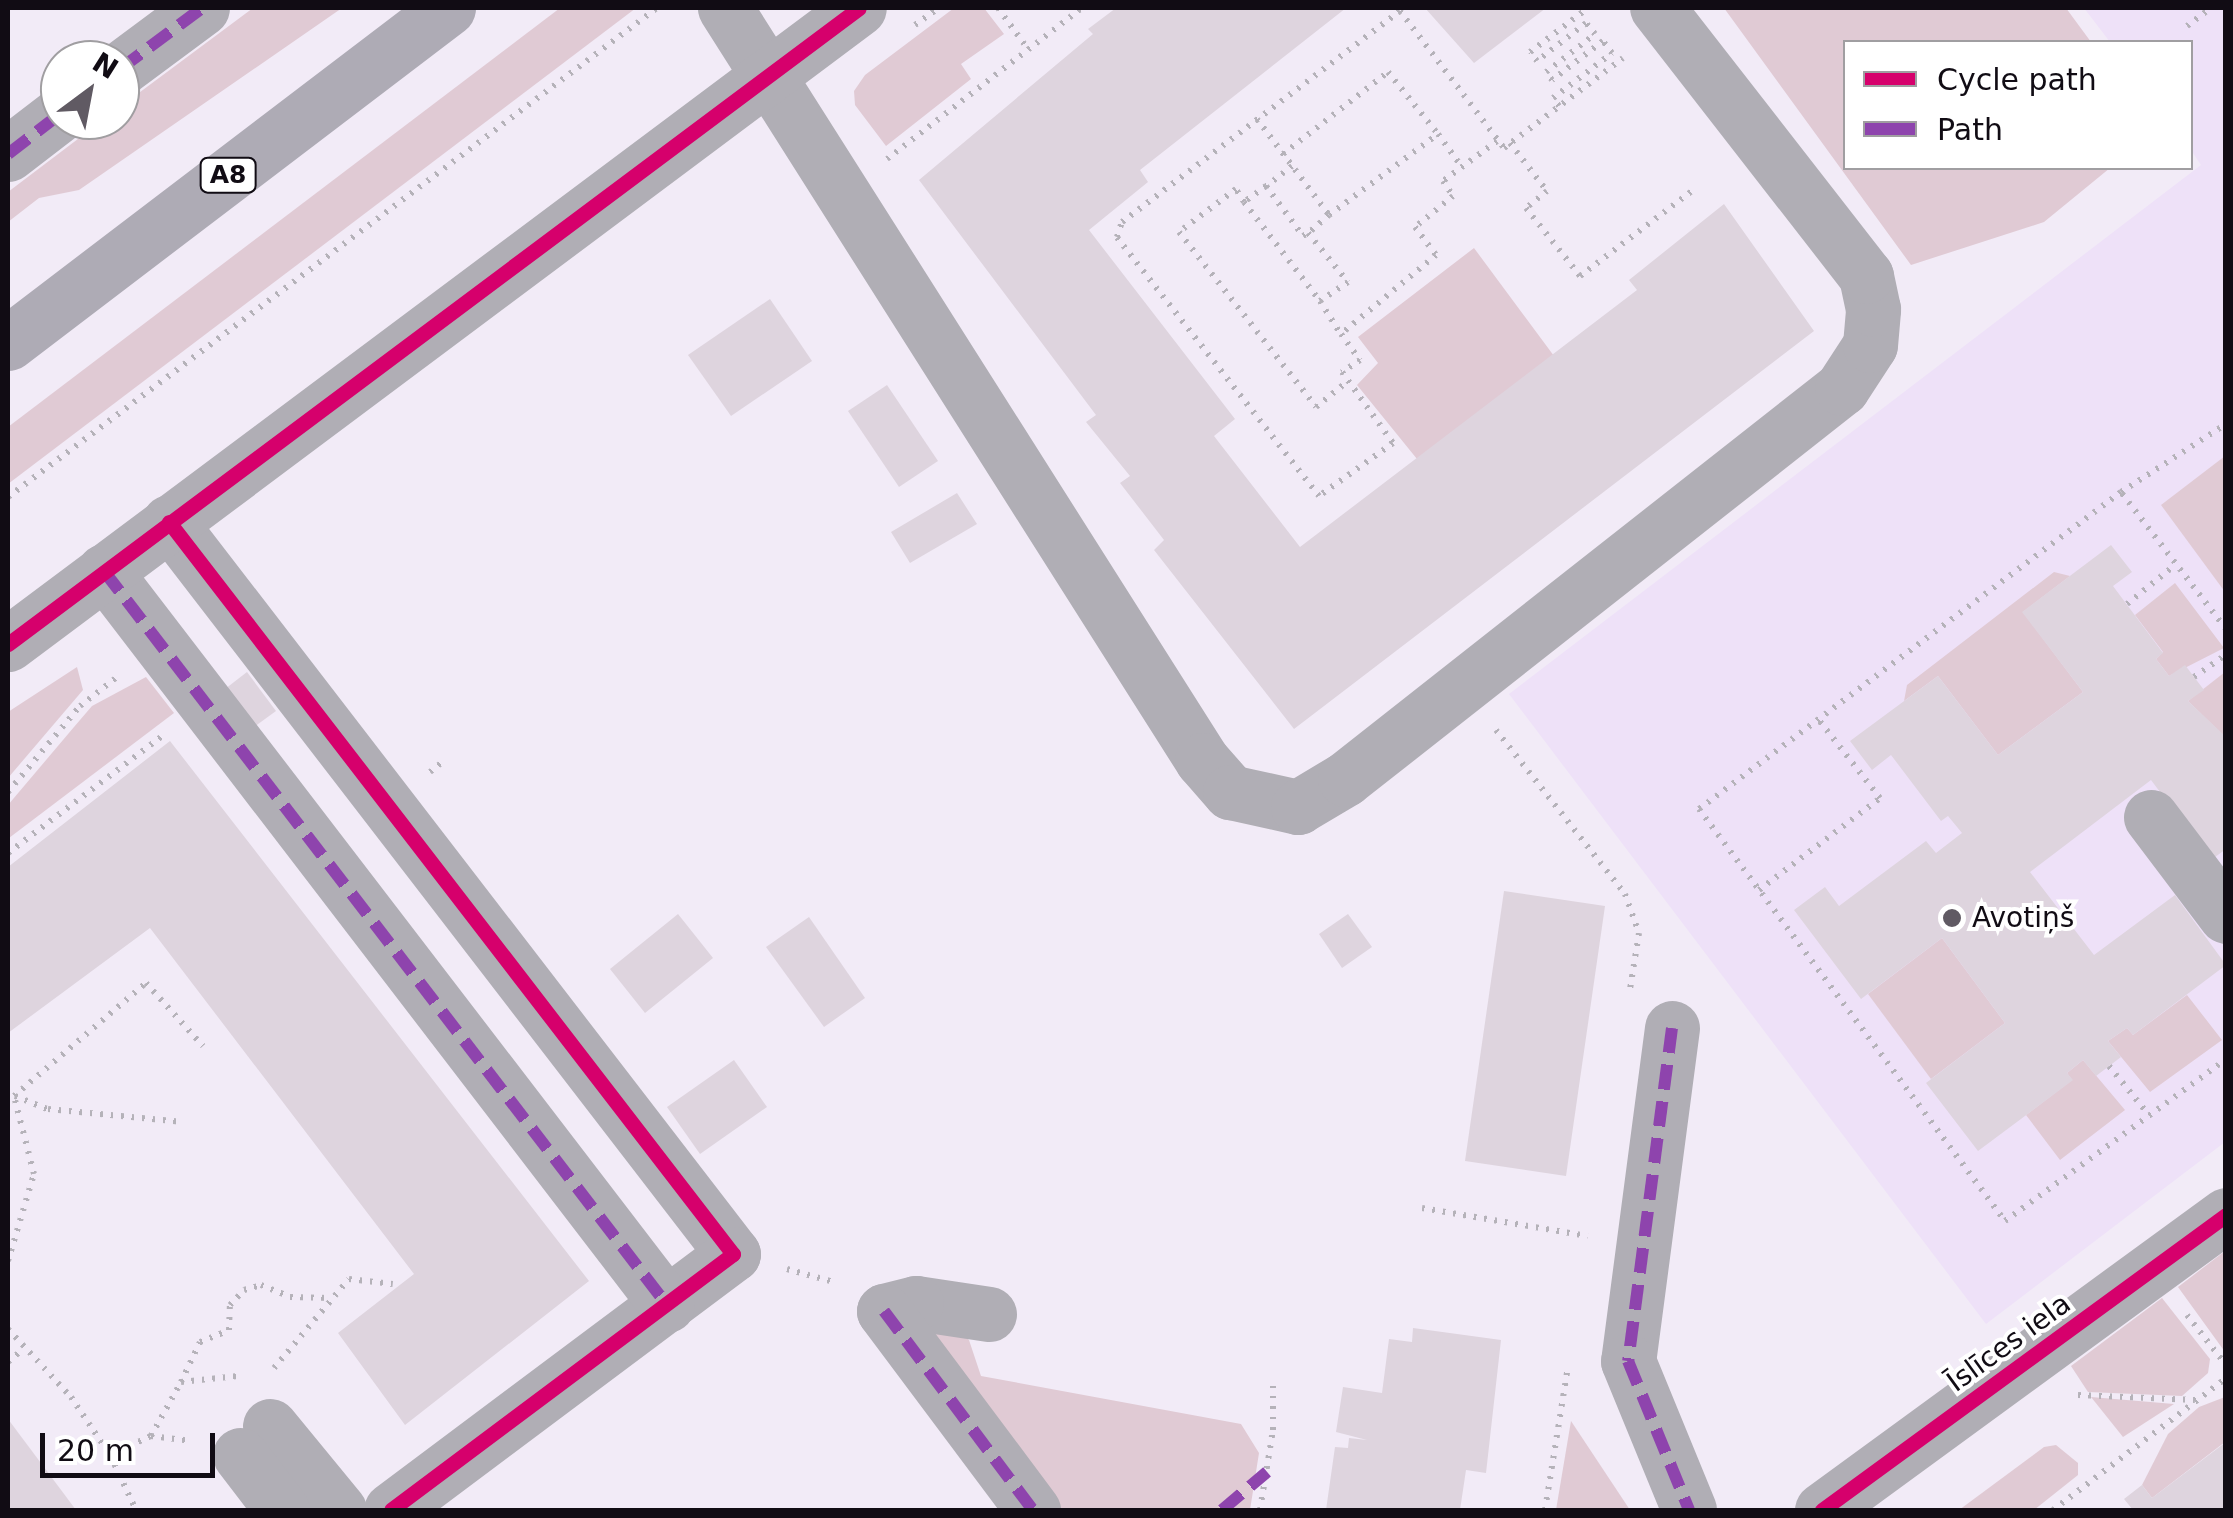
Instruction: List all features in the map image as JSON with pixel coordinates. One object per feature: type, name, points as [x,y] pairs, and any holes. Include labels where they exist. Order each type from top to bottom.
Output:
[{"type":"highway","name":"A8","points":[[8,343],[448,8]]},
{"type":"street","points":[[140,54],[202,8]]},
{"type":"street","points":[[725,8],[1202,760],[1230,792],[1298,807],[1322,796],[1842,388],[1870,345],[1873,309],[1866,276],[1646,28]]},
{"type":"street","points":[[8,644],[858,8]]},
{"type":"street","points":[[8,154],[40,129]]},
{"type":"street","points":[[169,522],[733,1254],[391,1510]]},
{"type":"street","points":[[104,572],[667,1305]]},
{"type":"street","points":[[2152,817],[2226,916]]},
{"type":"street","points":[[1649,1018],[1628,1360],[1689,1510]]},
{"type":"street","name":"Īslīces iela","points":[[1822,1510],[2226,1215]]},
{"type":"street","points":[[989,1314],[916,1303],[884,1311],[1032,1510]]},
{"type":"street","points":[[234,1440],[282,1510]]},
{"type":"street","points":[[234,1440],[339,1510]]},
{"type":"path","points":[[8,498],[657,8]]},
{"type":"path","points":[[998,8],[1028,49]]},
{"type":"path","points":[[870,172],[1082,8]]},
{"type":"path","points":[[1559,106],[1553,98],[1612,52],[1603,42],[1552,80],[1546,72],[1595,34],[1586,23],[1537,60],[1530,52],[1588,8]]},
{"type":"path","points":[[2187,26],[2211,8]]},
{"type":"path","points":[[1348,382],[1316,407],[1178,232],[1236,189],[1360,360],[1342,372],[1393,442],[1319,496],[1117,237],[1122,222],[1400,11],[1504,148],[1559,106],[1646,28]]},
{"type":"path","points":[[1283,154],[1388,72],[1462,167]]},
{"type":"path","points":[[1257,119],[1330,216]]},
{"type":"path","points":[[1266,186],[1303,236],[1438,134]]},
{"type":"path","points":[[1341,334],[1436,256],[1415,226],[1453,196],[1443,182],[1497,141]]},
{"type":"path","points":[[1510,143],[1547,192],[1526,208],[1580,276],[1696,188]]},
{"type":"path","points":[[1244,202],[1292,166]]},
{"type":"path","points":[[1308,232],[1348,282],[1320,301]]},
{"type":"path","points":[[2226,424],[2121,492],[1699,808],[2005,1222],[2226,1059]]},
{"type":"path","points":[[2121,492],[2226,629]]},
{"type":"path","points":[[2126,604],[2176,564]]},
{"type":"path","points":[[2194,676],[2226,655]]},
{"type":"path","points":[[8,792],[80,706],[126,670]]},
{"type":"path","points":[[1462,687],[1625,894],[1639,934],[1649,1018]]},
{"type":"path","points":[[1759,890],[1880,798],[1818,719]]},
{"type":"path","points":[[8,854],[172,728]]},
{"type":"path","points":[[14,1096],[146,983],[203,1046]]},
{"type":"path","points":[[2109,1066],[2149,1115]]},
{"type":"path","points":[[14,1096],[48,1109],[183,1122]]},
{"type":"path","points":[[8,1261],[34,1174],[14,1096]]},
{"type":"path","points":[[1422,1208],[1589,1236]]},
{"type":"path","points":[[1586,1255],[1592,1217]]},
{"type":"path","points":[[733,1254],[839,1284],[884,1311]]},
{"type":"path","points":[[262,1371],[277,1368],[349,1279],[392,1284]]},
{"type":"path","points":[[151,1436],[200,1342],[229,1330],[230,1305],[244,1290],[261,1286],[290,1297],[331,1298]]},
{"type":"path","points":[[8,1329],[22,1350],[71,1397],[110,1455],[136,1510]]},
{"type":"path","points":[[8,1362],[22,1350]]},
{"type":"path","points":[[1545,1510],[1570,1354]]},
{"type":"path","points":[[182,1382],[246,1374]]},
{"type":"path","points":[[2053,1510],[2226,1378]]},
{"type":"path","points":[[1260,1510],[1273,1430],[1272,1384]]},
{"type":"path","points":[[2069,1395],[2196,1400]]},
{"type":"path","points":[[110,1455],[151,1436],[234,1440]]},
{"type":"shaded area","points":[[253,8],[342,8],[79,190],[39,198],[8,222],[8,192],[77,140],[140,140],[140,92]]},
{"type":"shaded area","points":[[560,8],[636,8],[8,484],[8,427]]},
{"type":"shaded area","points":[[954,8],[984,8],[1004,34],[961,64],[971,79],[886,146],[855,105],[854,91],[865,75]]},
{"type":"shaded area","points":[[1724,8],[2066,8],[2090,40],[1843,40],[1843,170],[2108,170],[2044,222],[1911,265]]},
{"type":"shaded area","name":"Avotiņš","points":[[2084,8],[2225,8],[2225,1142],[1986,1324],[1509,694],[2201,165],[2193,153],[2193,40],[2108,40]]},
{"type":"shaded area","points":[[1474,248],[1554,356],[1417,459],[1357,385],[1378,363],[1358,337]]},
{"type":"shaded area","points":[[2225,456],[2225,592],[2161,505]]},
{"type":"shaded area","points":[[2054,572],[2070,576],[2023,612],[2083,692],[1998,755],[1938,676],[1904,701],[1907,685]]},
{"type":"shaded area","points":[[2175,583],[2224,648],[2169,676],[2156,659],[2163,652],[2135,615]]},
{"type":"shaded area","points":[[77,667],[83,690],[8,778],[8,712]]},
{"type":"shaded area","points":[[2225,672],[2225,737],[2188,701]]},
{"type":"shaded area","points":[[146,677],[174,713],[9,838],[8,805],[74,727],[92,706]]},
{"type":"shaded area","points":[[1942,938],[2005,1023],[1931,1079],[1868,994]]},
{"type":"shaded area","points":[[2187,995],[2222,1040],[2150,1092],[2108,1041],[2127,1028],[2133,1035]]},
{"type":"shaded area","points":[[2083,1060],[2125,1110],[2060,1160],[2026,1115],[2072,1080],[2067,1073]]},
{"type":"shaded area","points":[[2225,1251],[2225,1352],[2178,1287]]},
{"type":"shaded area","points":[[2162,1298],[2210,1359],[2208,1373],[2182,1396],[2088,1392],[2071,1366]]},
{"type":"shaded area","points":[[958,1329],[969,1340],[981,1376],[1241,1424],[1259,1453],[1250,1510],[1059,1510],[934,1333]]},
{"type":"shaded area","points":[[2091,1397],[2174,1404],[2123,1437]]},
{"type":"shaded area","points":[[2225,1397],[2225,1442],[2152,1498],[2142,1485],[2168,1434],[2199,1407]]},
{"type":"shaded area","points":[[1571,1421],[1630,1510],[1556,1510]]},
{"type":"shaded area","points":[[2056,1445],[2078,1463],[2078,1475],[2034,1510],[1959,1510],[2044,1447]]},
{"type":"building","points":[[1116,8],[1346,8],[1140,170],[1148,182],[1089,230],[1235,419],[1214,436],[1300,547],[1637,290],[1629,280],[1724,204],[1814,331],[1294,729],[1154,550],[1164,540],[1120,483],[1130,476],[1086,422],[1096,415],[919,180],[1093,34],[1088,29]]},
{"type":"building","points":[[1425,8],[1546,8],[1474,63]]},
{"type":"building","points":[[770,299],[812,361],[731,416],[688,355]]},
{"type":"building","points":[[887,385],[938,461],[899,487],[848,411]]},
{"type":"building","points":[[957,493],[977,524],[910,563],[891,532]]},
{"type":"building","points":[[2111,545],[2132,572],[2113,586],[2163,653],[2156,659],[2169,676],[2185,665],[2204,690],[2188,701],[2226,737],[2226,849],[2211,860],[2151,780],[2030,872],[2094,955],[2175,895],[2226,965],[2133,1035],[2127,1028],[2108,1041],[2121,1057],[2096,1076],[2083,1060],[2067,1073],[2073,1080],[1978,1151],[1926,1083],[2005,1023],[1942,938],[1861,999],[1794,910],[1825,887],[1839,906],[1926,841],[1936,853],[1962,833],[1948,816],[1941,821],[1891,755],[1872,770],[1850,741],[1938,676],[1998,755],[2083,692],[2022,612]]},
{"type":"building","points":[[247,672],[276,711],[254,727],[225,689]]},
{"type":"building","points":[[170,741],[589,1281],[405,1425],[338,1333],[414,1274],[150,928],[8,1033],[8,867]]},
{"type":"building","points":[[1504,891],[1605,906],[1566,1176],[1465,1161]]},
{"type":"building","points":[[678,914],[713,958],[645,1013],[610,969]]},
{"type":"building","points":[[1348,914],[1372,947],[1342,968],[1319,934]]},
{"type":"building","points":[[809,917],[865,998],[824,1027],[766,947]]},
{"type":"building","points":[[734,1060],[767,1107],[700,1154],[667,1107]]},
{"type":"building","points":[[1413,1328],[1501,1340],[1486,1473],[1466,1470],[1460,1510],[1326,1510],[1335,1447],[1348,1448],[1349,1438],[1367,1440],[1336,1432],[1343,1387],[1382,1393],[1389,1339],[1412,1342]]},
{"type":"building","points":[[8,1419],[76,1510],[8,1510]]},
{"type":"building","points":[[2226,1442],[2226,1510],[2133,1510],[2124,1499],[2142,1485],[2152,1498]]},
{"type":"marked path","points":[[140,54],[202,8]]},
{"type":"marked path","points":[[8,154],[40,129]]},
{"type":"marked path","points":[[104,571],[667,1305]]},
{"type":"marked path","points":[[1672,1028],[1628,1361],[1689,1510]]},
{"type":"marked path","points":[[884,1311],[1033,1510]]},
{"type":"marked path","points":[[1222,1510],[1267,1472]]},
{"type":"cycle path","points":[[8,644],[859,8]]},
{"type":"cycle path","points":[[169,522],[733,1254],[391,1510]]},
{"type":"cycle path","points":[[1822,1510],[2226,1215]]},
{"type":"place","name":"Avotiņš","points":[[1952,918]]}]
